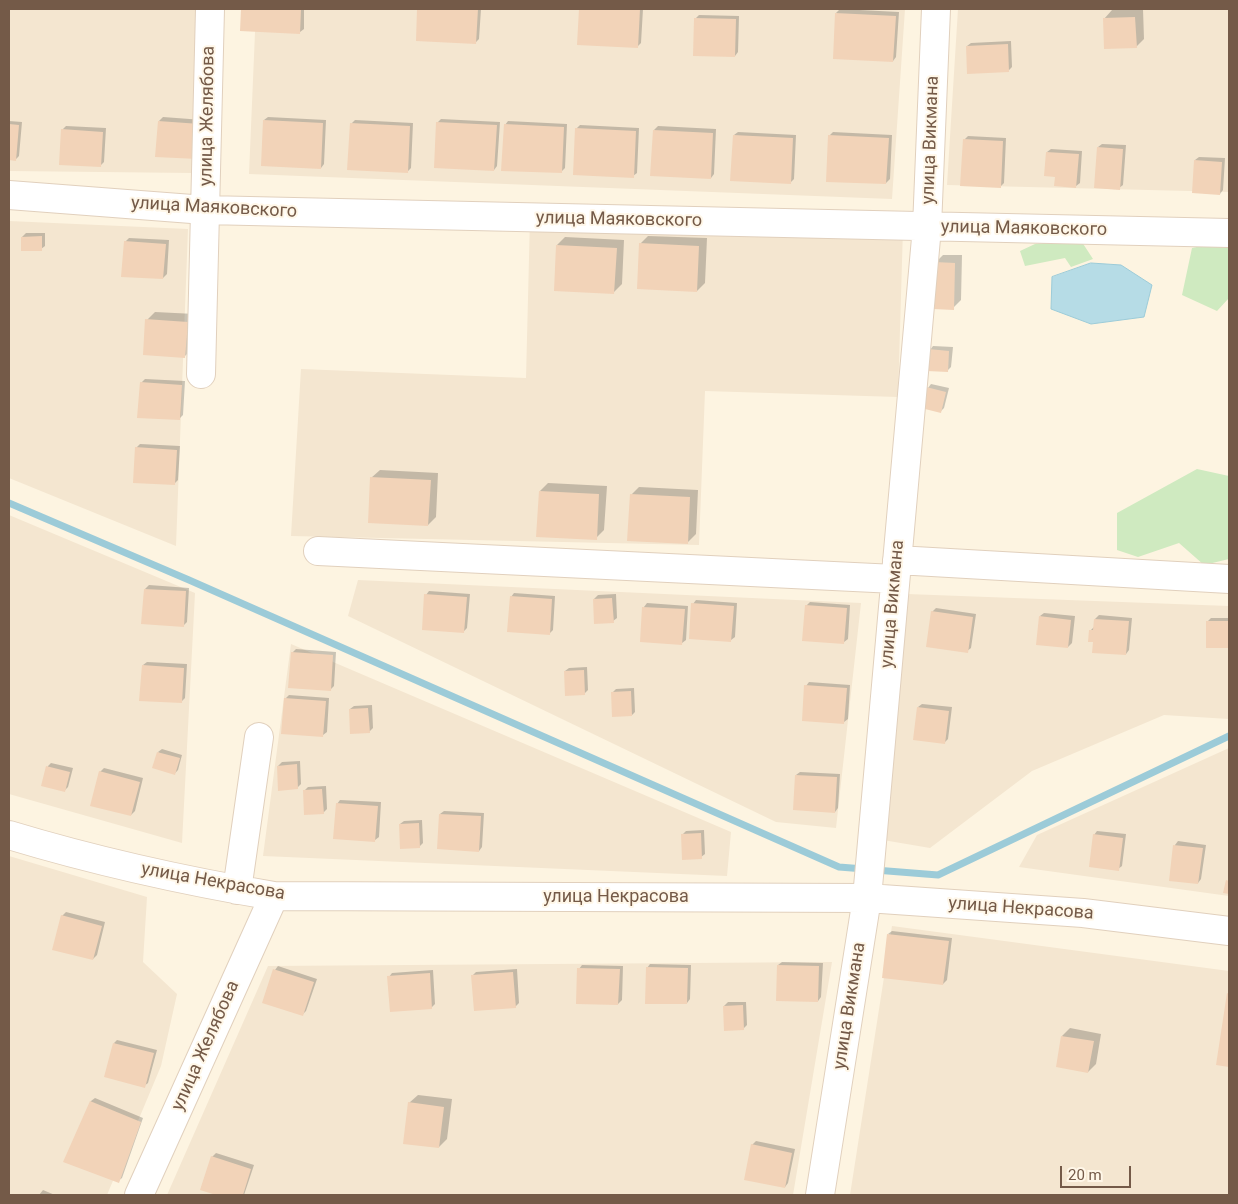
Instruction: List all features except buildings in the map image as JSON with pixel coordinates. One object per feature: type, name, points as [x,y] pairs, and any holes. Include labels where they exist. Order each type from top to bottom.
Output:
[{"type":"street","name":"улица Желябова","points":[[201,374],[210,9]]},
{"type":"street","name":"улица Викмана","points":[[820,1195],[867,898],[927,227],[936,9]]},
{"type":"street","name":"улица Маяковского","points":[[9,196],[205,210],[1229,234]]},
{"type":"street","points":[[318,551],[1229,579]]},
{"type":"street","points":[[237,890],[259,737]]},
{"type":"street","name":"улица Некрасова","points":[[9,835],[65,852],[237,890],[274,896],[867,898],[1083,913],[1229,931]]},
{"type":"street","name":"улица Желябова","points":[[139,1195],[274,896]]},
{"type":"shaded area","points":[[9,9],[196,9],[192,173],[9,171]]},
{"type":"shaded area","points":[[256,9],[905,9],[892,199],[249,174]]},
{"type":"shaded area","points":[[958,9],[1229,9],[1229,192],[947,185]]},
{"type":"shaded area","points":[[530,218],[903,228],[898,397],[705,391],[699,545],[291,536],[301,369],[526,378]]},
{"type":"shaded area","points":[[9,221],[188,229],[176,546],[9,478]]},
{"type":"shaded area","points":[[9,515],[195,593],[182,843],[9,794]]},
{"type":"shaded area","points":[[358,580],[861,603],[836,828],[776,822],[348,616]]},
{"type":"shaded area","points":[[907,594],[1229,606],[1229,719],[1164,715],[1032,771],[930,848],[883,840]]},
{"type":"shaded area","points":[[291,644],[731,832],[727,876],[263,856]]},
{"type":"shaded area","points":[[1229,748],[1229,896],[1019,867],[1037,835]]},
{"type":"shaded area","points":[[9,856],[147,897],[143,962],[177,994],[161,1066],[107,1195],[9,1195]]},
{"type":"shaded area","points":[[892,926],[1229,971],[1229,1195],[850,1195]]},
{"type":"shaded area","points":[[832,962],[793,1195],[167,1195],[268,966]]},
{"type":"green space","points":[[1080,239],[1093,259],[1071,267],[1065,258],[1025,266],[1020,251],[1035,244]]},
{"type":"green space","points":[[1229,240],[1229,298],[1217,311],[1182,295],[1192,248]]},
{"type":"green space","points":[[1197,469],[1229,476],[1229,559],[1204,565],[1179,543],[1138,557],[1117,550],[1117,513]]},
{"type":"water","points":[[1091,263],[1121,265],[1152,285],[1144,317],[1091,324],[1051,309],[1052,277]]},
{"type":"waterway","points":[[9,503],[189,580],[839,867],[864,869]]},
{"type":"waterway","points":[[875,870],[938,875],[1229,736]]}]
